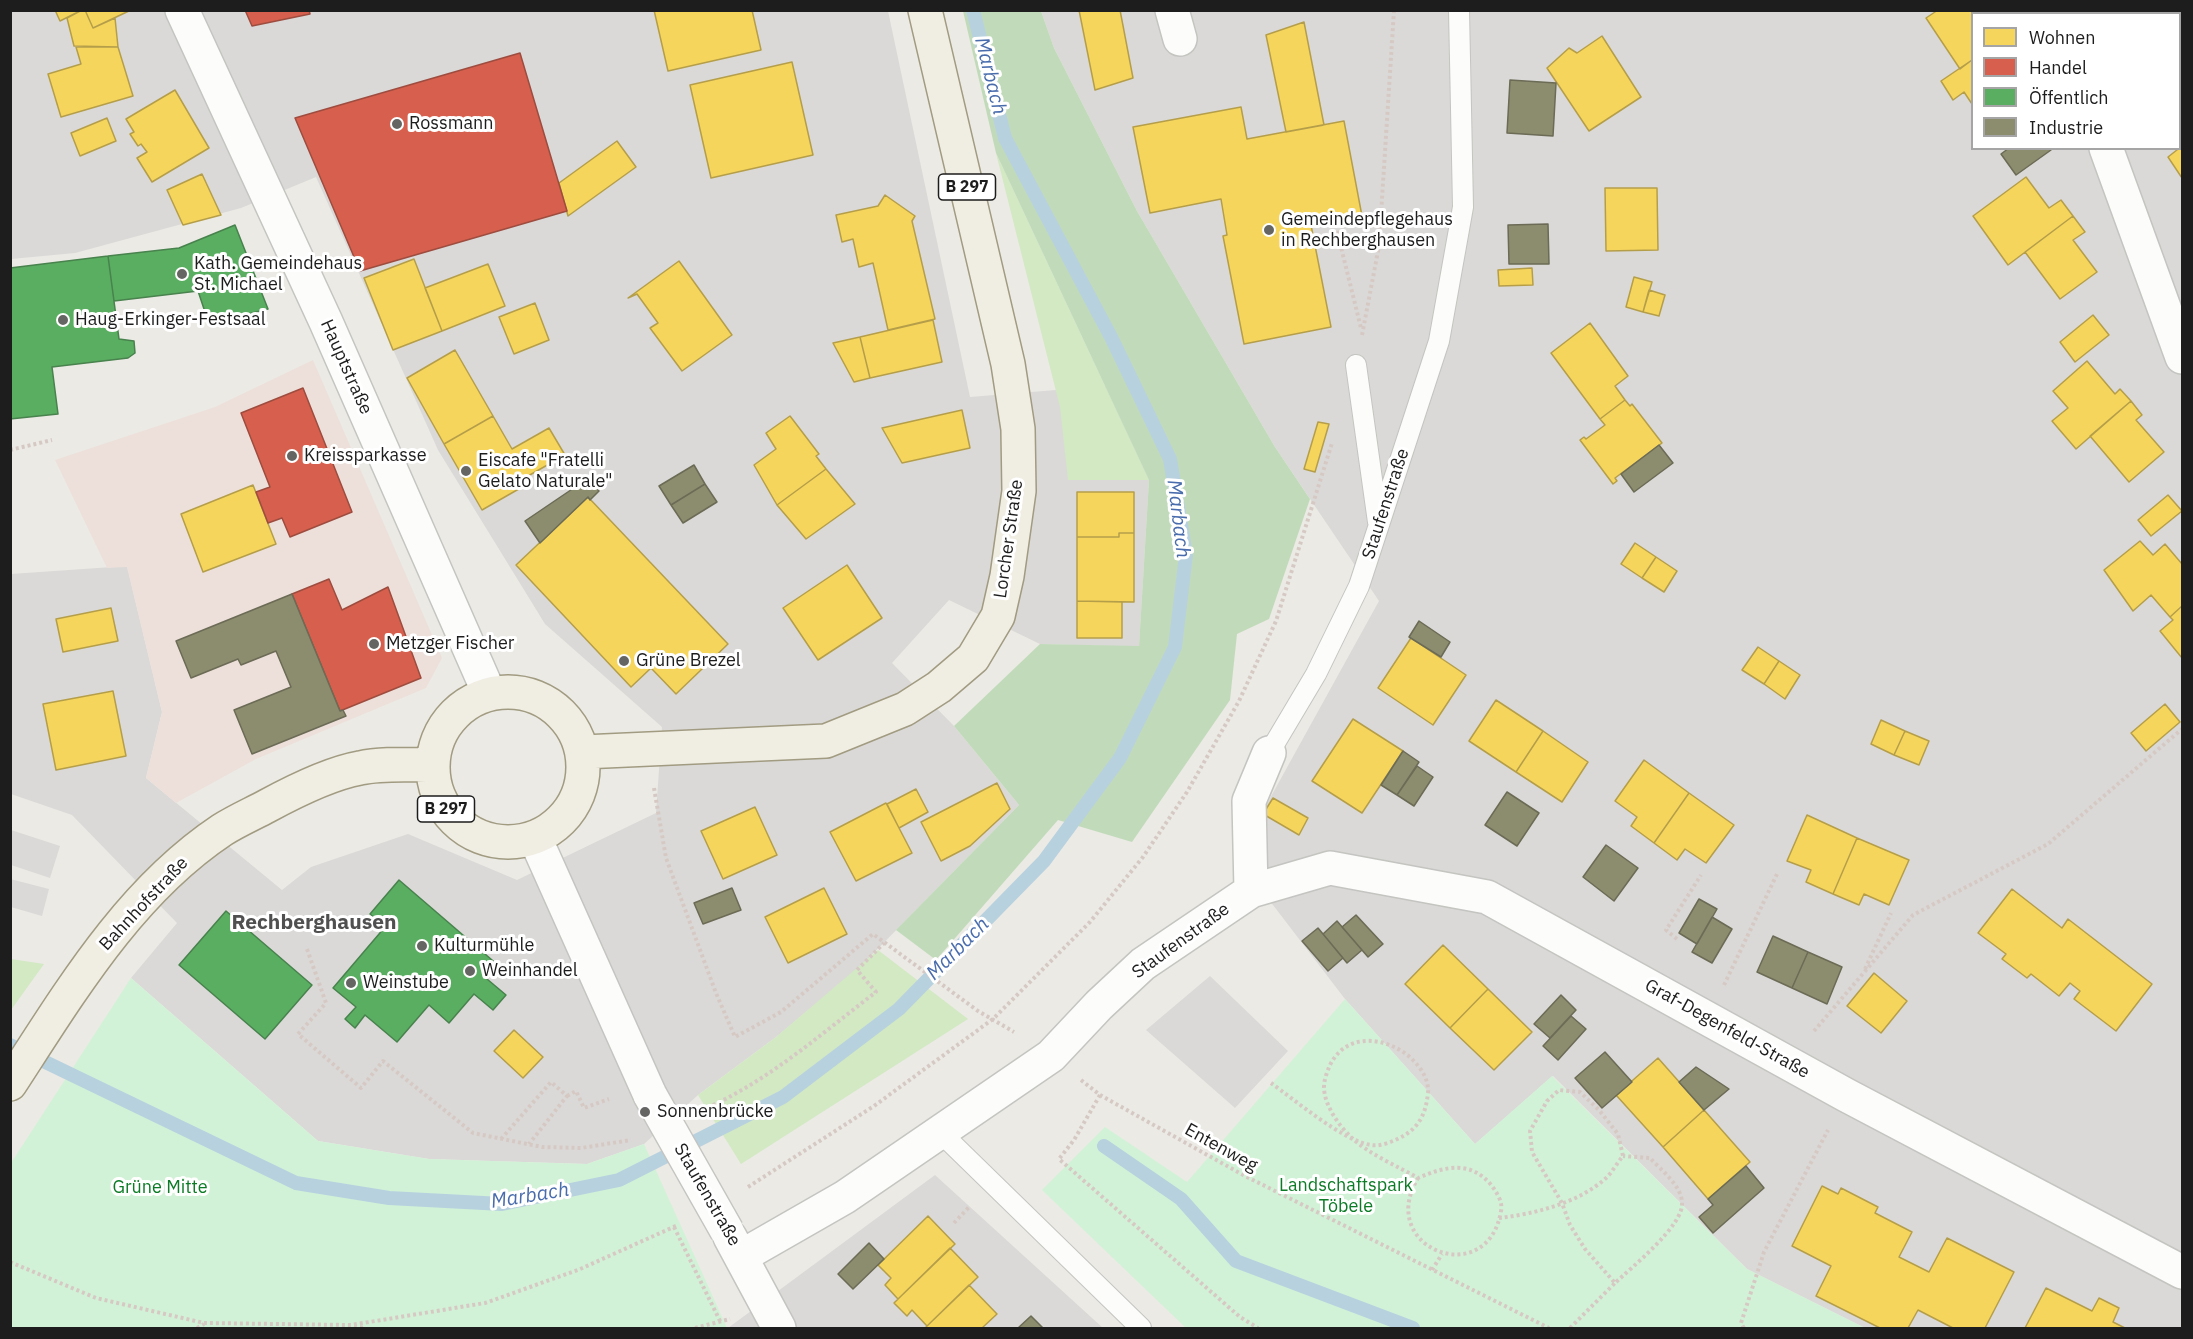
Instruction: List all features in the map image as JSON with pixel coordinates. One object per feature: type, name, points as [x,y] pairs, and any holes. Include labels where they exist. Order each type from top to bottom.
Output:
[{"type":"main road","name":"Lorcher Straße","points":[[583,752],[826,741],[904,709],[939,687],[973,658],[998,616],[1007,576],[1019,492],[1017,429],[1008,364],[925,10]]},
{"type":"main road","name":"B 297","points":[[520,692],[549,703],[571,724],[583,752],[584,779],[575,804],[558,825],[535,838],[511,843],[486,840],[464,828],[447,811],[436,789],[433,765],[437,741],[449,720],[467,703],[489,693],[520,692]]},
{"type":"main road","name":"Bahnhofstraße","points":[[10,1084],[73,987],[121,924],[167,874],[223,830],[289,794],[360,768],[433,765]]},
{"type":"street","name":"Hauptstraße","points":[[182,10],[326,322],[489,693]]},
{"type":"street","points":[[2107,150],[2182,357]]},
{"type":"street","name":"Staufenstraße","points":[[535,838],[650,1095],[734,1243],[845,1197],[941,1133],[1051,1056],[1099,1005],[1143,964],[1251,891],[1250,801],[1269,753]]},
{"type":"street","name":"Graf-Degenfeld-Straße","points":[[1251,891],[1330,868],[1487,897],[1846,1095],[2182,1272]]},
{"type":"street","points":[[734,1243],[779,1329]]},
{"type":"lane","name":"Staufenstraße","points":[[1269,753],[1316,674],[1359,586],[1439,341],[1463,207],[1459,10]]},
{"type":"lane","points":[[1356,365],[1379,528]]},
{"type":"lane","points":[[941,1133],[1141,1329]]},
{"type":"path","points":[[1356,365],[1379,246],[1394,10]]},
{"type":"path","points":[[1337,231],[1362,332]]},
{"type":"path","points":[[10,450],[52,440]]},
{"type":"path","points":[[766,1177],[874,1106],[993,1019],[1090,922],[1143,857],[1187,792],[1239,701],[1276,621],[1333,440]]},
{"type":"path","points":[[1813,1033],[1913,915],[2048,844],[2182,729]]},
{"type":"path","points":[[648,748],[666,858],[716,993],[735,1037],[782,1012],[873,934],[978,1011]]},
{"type":"path","points":[[1704,1017],[1728,979],[1778,872]]},
{"type":"path","points":[[1677,939],[1666,930],[1701,875]]},
{"type":"path","points":[[1862,975],[1891,913]]},
{"type":"path","points":[[691,1115],[722,1102],[797,1054],[876,992],[857,970],[884,943]]},
{"type":"path","points":[[307,949],[326,1003],[298,1034],[361,1088],[383,1061],[473,1133],[529,1144],[581,1148],[631,1141],[641,1136]]},
{"type":"path","points":[[1362,1040],[1382,1041],[1400,1048],[1421,1068],[1429,1087],[1426,1110],[1415,1129],[1396,1141],[1373,1145],[1352,1139],[1327,1103],[1324,1087],[1333,1060],[1345,1048],[1362,1040]]},
{"type":"path","name":"Entenweg","points":[[1051,1056],[1100,1095],[1245,1176],[1549,1329]]},
{"type":"path","points":[[501,1139],[551,1082],[567,1096]]},
{"type":"path","points":[[1271,1083],[1352,1139],[1418,1178]]},
{"type":"path","points":[[1615,1283],[1585,1249],[1570,1225],[1562,1203],[1532,1152],[1530,1131],[1547,1101],[1559,1090],[1580,1092],[1599,1110],[1618,1134],[1623,1156]]},
{"type":"path","points":[[529,1144],[567,1096],[576,1091],[584,1107]]},
{"type":"path","points":[[1100,1095],[1074,1140],[1059,1159],[1240,1317],[1258,1329]]},
{"type":"path","points":[[1744,1329],[1741,1323],[1764,1252],[1846,1095]]},
{"type":"path","points":[[1499,1218],[1562,1203],[1606,1178],[1623,1156]]},
{"type":"path","points":[[1570,1329],[1665,1233],[1677,1219],[1683,1204],[1678,1189],[1650,1158],[1623,1156]]},
{"type":"path","points":[[1451,1166],[1472,1168],[1487,1180],[1498,1194],[1502,1209],[1493,1233],[1479,1249],[1459,1255],[1442,1254],[1425,1244],[1411,1226],[1409,1193],[1418,1178],[1451,1166]]},
{"type":"path","points":[[10,1262],[96,1298],[204,1323],[351,1325],[485,1304],[578,1270],[674,1227],[721,1323]]},
{"type":"path","points":[[1432,1270],[1442,1254]]},
{"type":"path","points":[[197,1329],[204,1323]]},
{"type":"path","points":[[351,1325],[365,1329]]},
{"type":"shaded area","points":[[11,11],[888,11],[970,397],[1105,386],[1149,480],[1139,647],[1040,644],[949,600],[892,663],[954,726],[1019,805],[857,970],[776,1037],[698,1095],[644,1144],[587,1164],[429,1159],[318,1141],[131,978],[177,923],[72,815],[11,794],[11,574],[127,566],[162,712],[146,778],[282,890],[311,867],[408,834],[517,880],[656,813],[662,727],[545,624],[438,450],[316,177],[241,208],[75,253],[11,259]]},
{"type":"shaded area","points":[[1041,11],[2182,11],[2182,1328],[1865,1328],[1747,1269],[1553,1076],[1475,1144],[1345,999],[1237,858],[1379,601],[1275,447],[1137,211],[1054,48]]},
{"type":"shaded area","points":[[313,360],[442,658],[426,688],[256,759],[176,803],[146,778],[162,712],[127,567],[107,568],[55,460],[215,407]]},
{"type":"shaded area","points":[[11,830],[60,846],[50,878],[11,865]]},
{"type":"shaded area","points":[[10,879],[49,889],[42,916],[11,907]]},
{"type":"shaded area","points":[[1210,976],[1288,1051],[1235,1108],[1146,1030]]},
{"type":"shaded area","points":[[935,1175],[1103,1328],[728,1328]]},
{"type":"green space","points":[[963,11],[1041,11],[1054,48],[1137,211],[1275,447],[1310,499],[1269,619],[1237,634],[1230,700],[1132,842],[1058,820],[936,960],[896,930],[1019,805],[954,726],[1040,644],[1139,646],[1149,480],[996,153]]},
{"type":"green space","points":[[996,153],[1149,480],[1068,480],[1060,407]]},
{"type":"green space","points":[[878,950],[968,1019],[741,1164],[698,1095],[776,1037]]},
{"type":"green space","points":[[10,959],[44,964],[11,1010]]},
{"type":"green space","name":"Grüne Mitte","points":[[131,978],[318,1141],[429,1159],[587,1164],[644,1144],[727,1328],[11,1328],[11,1163]]},
{"type":"green space","name":"Landschaftspark Töbele","points":[[1345,999],[1475,1144],[1552,1076],[1747,1269],[1865,1328],[1186,1328],[1042,1190],[1105,1127],[1187,1182]]},
{"type":"building: Wohnen","points":[[55,10],[82,10],[60,21]]},
{"type":"building: Wohnen","points":[[85,10],[93,28],[115,18],[118,47],[74,46],[67,18]]},
{"type":"building: Wohnen","points":[[85,10],[131,10],[93,28]]},
{"type":"building: Wohnen","points":[[654,10],[752,10],[761,50],[668,71]]},
{"type":"building: Wohnen","points":[[1079,10],[1120,10],[1133,78],[1095,90]]},
{"type":"building: Wohnen","points":[[1938,10],[1977,10],[1978,12],[1971,12],[1971,61],[1960,69],[1926,18]]},
{"type":"building: Wohnen","points":[[2123,10],[2170,10],[2168,12],[2124,12]]},
{"type":"building: Wohnen","points":[[2182,10],[2181,72],[2181,12],[2168,12]]},
{"type":"building: Wohnen","points":[[1304,22],[1324,125],[1286,132],[1266,35]]},
{"type":"building: Wohnen","points":[[1602,36],[1641,97],[1589,131],[1547,68],[1569,48],[1577,53]]},
{"type":"building: Wohnen","points":[[76,47],[118,47],[133,96],[61,117],[48,74],[81,64]]},
{"type":"building: Wohnen","points":[[1971,61],[1971,102],[1964,92],[1953,100],[1941,81]]},
{"type":"building: Wohnen","points":[[792,62],[813,155],[711,178],[690,85]]},
{"type":"building: Wohnen","points":[[175,90],[209,148],[152,182],[137,158],[147,152],[141,144],[138,146],[130,134],[134,132],[126,119]]},
{"type":"building: Wohnen","name":"Gemeindepflegehaus in Rechberghausen","points":[[1241,107],[1247,139],[1344,121],[1362,216],[1311,225],[1331,327],[1244,344],[1223,236],[1227,235],[1221,199],[1150,213],[1133,127]]},
{"type":"building: Wohnen","points":[[107,118],[116,141],[80,156],[71,133]]},
{"type":"building: Wohnen","points":[[617,141],[636,167],[568,216],[559,183]]},
{"type":"building: Wohnen","points":[[2181,147],[2182,178],[2168,157],[2177,150],[2181,150]]},
{"type":"building: Wohnen","points":[[202,174],[221,215],[183,225],[167,190]]},
{"type":"building: Wohnen","points":[[2026,177],[2049,208],[2061,200],[2073,216],[2008,265],[1973,216]]},
{"type":"building: Wohnen","points":[[1605,188],[1657,188],[1658,250],[1606,251]]},
{"type":"building: Wohnen","points":[[885,195],[915,216],[912,221],[935,319],[888,330],[873,263],[859,267],[853,239],[842,242],[836,215],[878,206]]},
{"type":"building: Wohnen","points":[[2073,216],[2085,232],[2073,240],[2097,272],[2060,299],[2025,252]]},
{"type":"building: Wohnen","points":[[414,259],[442,331],[393,350],[364,278]]},
{"type":"building: Wohnen","points":[[679,261],[732,335],[682,371],[650,328],[658,323],[637,294],[628,298]]},
{"type":"building: Wohnen","points":[[488,264],[505,306],[442,331],[425,288]]},
{"type":"building: Wohnen","points":[[1532,268],[1533,285],[1499,286],[1498,270]]},
{"type":"building: Wohnen","points":[[1634,277],[1652,282],[1643,312],[1626,307]]},
{"type":"building: Wohnen","points":[[1649,290],[1665,295],[1659,316],[1643,312]]},
{"type":"building: Wohnen","points":[[535,303],[549,340],[514,354],[499,317]]},
{"type":"building: Wohnen","points":[[2093,315],[2109,335],[2075,362],[2060,342]]},
{"type":"building: Wohnen","points":[[933,320],[942,362],[870,378],[860,337]]},
{"type":"building: Wohnen","points":[[1590,323],[1628,376],[1615,386],[1625,400],[1600,419],[1551,353]]},
{"type":"building: Wohnen","points":[[860,337],[870,378],[854,382],[833,343]]},
{"type":"building: Wohnen","points":[[455,350],[493,416],[444,444],[407,378]]},
{"type":"building: Wohnen","points":[[2087,361],[2115,394],[2120,389],[2131,401],[2076,449],[2052,421],[2068,408],[2053,391]]},
{"type":"building: Wohnen","points":[[1625,400],[1630,406],[1632,404],[1662,443],[1615,478],[1617,481],[1613,484],[1580,440],[1584,437],[1586,439],[1605,425],[1600,419]]},
{"type":"building: Wohnen","points":[[2131,401],[2142,415],[2136,420],[2164,452],[2129,482],[2090,436]]},
{"type":"building: Wohnen","points":[[962,410],[970,448],[902,463],[882,428]]},
{"type":"building: Wohnen","points":[[493,416],[512,449],[549,428],[565,455],[528,476],[531,482],[482,510],[444,444]]},
{"type":"building: Wohnen","points":[[790,416],[819,454],[816,456],[826,469],[777,505],[754,465],[776,449],[766,433]]},
{"type":"building: Wohnen","points":[[1318,422],[1329,424],[1315,472],[1304,469]]},
{"type":"building: Wohnen","points":[[826,469],[855,504],[806,539],[777,505]]},
{"type":"building: Wohnen","points":[[253,485],[276,544],[203,572],[181,514]]},
{"type":"building: Wohnen","points":[[1077,492],[1134,492],[1134,533],[1119,533],[1119,537],[1077,537]]},
{"type":"building: Wohnen","points":[[2168,495],[2182,511],[2151,536],[2138,520]]},
{"type":"building: Wohnen","points":[[588,497],[728,644],[676,694],[651,668],[631,687],[516,565]]},
{"type":"building: Wohnen","points":[[1119,533],[1134,533],[1134,602],[1077,601],[1077,537],[1119,537]]},
{"type":"building: Wohnen","points":[[2140,541],[2153,555],[2165,544],[2182,564],[2182,606],[2170,617],[2151,595],[2133,611],[2104,570]]},
{"type":"building: Wohnen","points":[[1635,543],[1656,557],[1642,578],[1621,564]]},
{"type":"building: Wohnen","points":[[1656,557],[1677,571],[1664,592],[1642,578]]},
{"type":"building: Wohnen","points":[[847,565],[882,618],[818,660],[783,608]]},
{"type":"building: Wohnen","points":[[1077,601],[1122,602],[1122,638],[1077,638]]},
{"type":"building: Wohnen","points":[[2182,606],[2182,658],[2160,631],[2173,620],[2170,617]]},
{"type":"building: Wohnen","points":[[111,608],[118,641],[63,652],[56,619]]},
{"type":"building: Wohnen","points":[[1411,638],[1466,675],[1433,725],[1378,688]]},
{"type":"building: Wohnen","points":[[1758,647],[1779,661],[1764,684],[1742,670]]},
{"type":"building: Wohnen","points":[[1779,661],[1800,675],[1785,699],[1764,684]]},
{"type":"building: Wohnen","points":[[113,691],[126,756],[56,770],[43,704]]},
{"type":"building: Wohnen","points":[[1496,700],[1543,731],[1516,772],[1469,741]]},
{"type":"building: Wohnen","points":[[2165,704],[2180,722],[2146,751],[2131,733]]},
{"type":"building: Wohnen","points":[[1353,719],[1403,751],[1362,813],[1312,781]]},
{"type":"building: Wohnen","points":[[1881,720],[1905,731],[1894,755],[1871,744]]},
{"type":"building: Wohnen","points":[[1543,731],[1588,762],[1562,802],[1516,772]]},
{"type":"building: Wohnen","points":[[1905,731],[1929,741],[1919,765],[1894,755]]},
{"type":"building: Wohnen","points":[[1644,760],[1689,793],[1654,843],[1631,826],[1637,817],[1615,801]]},
{"type":"building: Wohnen","points":[[997,783],[1010,809],[970,846],[941,861],[921,822]]},
{"type":"building: Wohnen","points":[[916,789],[928,812],[899,828],[887,804]]},
{"type":"building: Wohnen","points":[[1689,793],[1734,825],[1706,863],[1685,849],[1677,860],[1654,843]]},
{"type":"building: Wohnen","points":[[1273,798],[1308,818],[1299,835],[1263,814]]},
{"type":"building: Wohnen","points":[[886,803],[912,853],[856,881],[830,832]]},
{"type":"building: Wohnen","points":[[755,807],[777,855],[723,879],[701,831]]},
{"type":"building: Wohnen","points":[[1807,815],[1857,838],[1833,894],[1806,882],[1811,870],[1787,861]]},
{"type":"building: Wohnen","points":[[1857,838],[1909,860],[1889,905],[1864,894],[1859,905],[1833,894]]},
{"type":"building: Wohnen","points":[[824,888],[847,934],[788,963],[765,917]]},
{"type":"building: Wohnen","points":[[2012,889],[2062,928],[2068,919],[2152,984],[2116,1031],[2074,999],[2080,991],[2070,983],[2059,996],[2031,974],[2027,978],[2002,959],[2006,954],[1978,933]]},
{"type":"building: Wohnen","points":[[1443,945],[1488,989],[1450,1028],[1405,984]]},
{"type":"building: Wohnen","points":[[1874,973],[1907,1001],[1881,1033],[1847,1006]]},
{"type":"building: Wohnen","points":[[1488,989],[1532,1032],[1494,1070],[1450,1028]]},
{"type":"building: Wohnen","points":[[514,1030],[543,1057],[523,1078],[494,1051]]},
{"type":"building: Wohnen","points":[[1658,1058],[1704,1110],[1663,1147],[1616,1095]]},
{"type":"building: Wohnen","points":[[1704,1110],[1750,1162],[1708,1199],[1663,1147]]},
{"type":"building: Wohnen","points":[[1822,1186],[1838,1194],[1841,1188],[1878,1207],[1875,1213],[1912,1232],[1899,1257],[1929,1272],[1947,1238],[2014,1272],[1985,1328],[1953,1328],[1918,1310],[1908,1328],[1880,1328],[1816,1296],[1831,1266],[1792,1246]]},
{"type":"building: Wohnen","points":[[928,1216],[955,1244],[898,1299],[885,1285],[891,1278],[878,1265]]},
{"type":"building: Wohnen","points":[[950,1248],[978,1277],[927,1326],[912,1310],[907,1316],[894,1303]]},
{"type":"building: Wohnen","points":[[969,1285],[997,1314],[982,1328],[925,1328]]},
{"type":"building: Wohnen","points":[[2046,1288],[2092,1311],[2099,1298],[2119,1308],[2113,1322],[2125,1328],[2025,1328]]},
{"type":"building: Handel","points":[[245,10],[309,10],[310,14],[252,26]]},
{"type":"building: Handel","points":[[520,53],[567,211],[360,271],[295,118]]},
{"type":"building: Handel","points":[[303,388],[352,512],[290,537],[282,518],[268,523],[256,492],[270,487],[241,413]]},
{"type":"building: Handel","points":[[329,579],[342,610],[388,587],[421,678],[340,711],[292,594]]},
{"type":"building: Öffentlich","name":"Kath. Gemeindehaus St. Michael","points":[[235,225],[268,309],[209,324],[198,291],[114,301],[108,256],[179,248]]},
{"type":"building: Öffentlich","name":"Haug-Erkinger-Festsaal","points":[[108,256],[119,339],[134,341],[135,353],[128,358],[52,367],[58,414],[10,419],[10,268]]},
{"type":"building: Öffentlich","name":"Kulturmühle","points":[[399,880],[499,966],[487,979],[506,995],[493,1010],[474,994],[449,1023],[429,1005],[397,1042],[365,1015],[355,1028],[345,1019],[356,1007],[333,988],[385,927],[370,914]]},
{"type":"building: Öffentlich","points":[[226,911],[312,985],[265,1039],[179,965]]},
{"type":"building: Industrie","points":[[1510,80],[1556,83],[1553,136],[1507,133]]},
{"type":"building: Industrie","points":[[2006,150],[2051,150],[2016,175],[2001,154]]},
{"type":"building: Industrie","points":[[1548,224],[1549,264],[1509,264],[1508,225]]},
{"type":"building: Industrie","points":[[1659,445],[1673,463],[1634,492],[1621,474]]},
{"type":"building: Industrie","points":[[694,465],[705,484],[671,505],[659,486]]},
{"type":"building: Industrie","points":[[587,479],[599,491],[590,500],[588,497],[540,543],[525,521]]},
{"type":"building: Industrie","points":[[705,484],[717,502],[683,523],[671,505]]},
{"type":"building: Industrie","points":[[292,594],[340,711],[343,710],[346,716],[252,754],[234,710],[291,687],[276,651],[241,665],[238,659],[191,678],[176,641]]},
{"type":"building: Industrie","points":[[1419,621],[1450,642],[1441,657],[1409,637]]},
{"type":"building: Industrie","points":[[1403,751],[1419,762],[1397,795],[1381,785]]},
{"type":"building: Industrie","points":[[1417,766],[1433,777],[1414,806],[1397,795]]},
{"type":"building: Industrie","points":[[1507,792],[1539,813],[1517,846],[1485,825]]},
{"type":"building: Industrie","points":[[1606,845],[1638,868],[1614,901],[1583,877]]},
{"type":"building: Industrie","points":[[732,888],[741,910],[703,924],[694,903]]},
{"type":"building: Industrie","points":[[1699,899],[1717,909],[1697,944],[1679,933]]},
{"type":"building: Industrie","points":[[1356,915],[1383,944],[1368,957],[1342,927]]},
{"type":"building: Industrie","points":[[1712,917],[1732,929],[1712,963],[1692,952]]},
{"type":"building: Industrie","points":[[1337,921],[1362,950],[1347,963],[1323,934]]},
{"type":"building: Industrie","points":[[1318,928],[1343,958],[1328,971],[1302,941]]},
{"type":"building: Industrie","points":[[1773,936],[1808,952],[1792,988],[1757,972]]},
{"type":"building: Industrie","points":[[1808,952],[1842,967],[1827,1004],[1792,988]]},
{"type":"building: Industrie","points":[[1561,995],[1576,1010],[1550,1038],[1534,1024]]},
{"type":"building: Industrie","points":[[1571,1016],[1586,1029],[1558,1060],[1543,1046]]},
{"type":"building: Industrie","points":[[1605,1052],[1632,1082],[1602,1108],[1575,1078]]},
{"type":"building: Industrie","points":[[1696,1067],[1729,1089],[1704,1110],[1679,1082]]},
{"type":"building: Industrie","points":[[1746,1166],[1764,1188],[1713,1233],[1699,1217],[1713,1205],[1708,1199]]},
{"type":"building: Industrie","points":[[869,1243],[884,1259],[853,1289],[838,1274]]},
{"type":"building: Industrie","points":[[1031,1316],[1043,1328],[1018,1328]]},
{"type":"waterway","name":"Marbach","points":[[10,1045],[296,1183],[389,1198],[502,1204],[619,1180],[783,1097],[899,1009],[1044,861],[1120,758],[1175,647],[1186,555],[1170,459],[1111,337],[1005,138],[973,10]]},
{"type":"waterway","points":[[1104,1146],[1181,1199],[1236,1261],[1413,1328]]},
{"type":"place","name":"Rossmann","points":[[397,124]]},
{"type":"place","name":"Gemeindepflegehaus in Rechberghausen","points":[[1269,230]]},
{"type":"place","name":"Kath. Gemeindehaus St. Michael","points":[[182,274]]},
{"type":"place","name":"Haug-Erkinger-Festsaal","points":[[63,320]]},
{"type":"place","name":"Kreissparkasse","points":[[292,456]]},
{"type":"place","name":"Eiscafe \"Fratelli Gelato Naturale\"","points":[[466,471]]},
{"type":"place","name":"Metzger Fischer","points":[[374,644]]},
{"type":"place","name":"Grüne Brezel","points":[[624,661]]},
{"type":"place","name":"Kulturmühle","points":[[422,946]]},
{"type":"place","name":"Weinhandel","points":[[470,971]]},
{"type":"place","name":"Weinstube","points":[[351,983]]},
{"type":"place","name":"Sonnenbrücke","points":[[645,1112]]},
{"type":"district","name":"Rechberghausen","points":[[314,923]]}]
